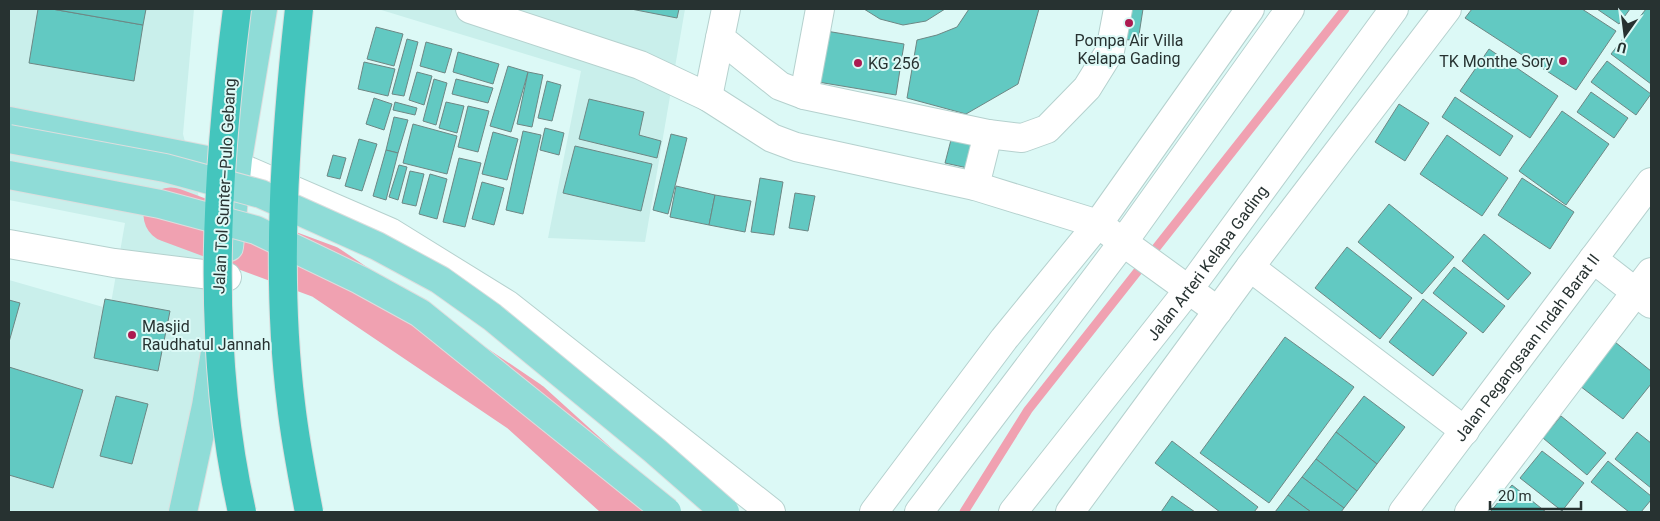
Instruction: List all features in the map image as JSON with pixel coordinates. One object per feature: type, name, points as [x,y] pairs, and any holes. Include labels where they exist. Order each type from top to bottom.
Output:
[{"type":"highway","name":"Jalan Tol Sunter–Pulo Gebang","points":[[237,9],[224,125],[218,309],[225,410],[242,512]]},
{"type":"highway","points":[[299,9],[288,131],[284,275],[285,338],[290,403],[300,468],[310,512]]},
{"type":"main road","points":[[183,512],[206,406],[227,271],[237,166],[263,9]]},
{"type":"main road","points":[[9,121],[237,166]]},
{"type":"main road","points":[[9,139],[165,168],[261,194],[377,246],[440,280],[492,317],[654,450],[725,512]]},
{"type":"main road","points":[[9,175],[160,204],[256,230],[360,280],[420,314],[667,512]]},
{"type":"street","points":[[470,9],[640,65],[708,98],[772,138],[796,147],[975,186],[1098,224],[1127,243],[1218,311]]},
{"type":"street","points":[[708,98],[726,9]]},
{"type":"street","points":[[804,95],[820,9]]},
{"type":"street","points":[[720,38],[780,86],[804,95],[988,134],[1022,138],[1047,129],[1086,88],[1110,51],[1118,9]]},
{"type":"street","points":[[874,512],[1004,339],[1098,224],[1250,9]]},
{"type":"street","points":[[919,512],[1127,243],[1290,9]]},
{"type":"street","name":"Jalan Arteri Kelapa Gading","points":[[1013,512],[1189,288],[1394,9]]},
{"type":"street","points":[[1070,512],[1250,267],[1447,9]]},
{"type":"street","points":[[975,186],[988,134]]},
{"type":"street","points":[[237,166],[390,232],[508,305],[771,512]]},
{"type":"street","name":"Jalan Pegangsaan Indah Barat II","points":[[1403,512],[1596,261],[1651,182]]},
{"type":"street","points":[[9,244],[114,263],[227,271]]},
{"type":"street","points":[[1469,512],[1642,289],[1596,261]]},
{"type":"street","points":[[1250,267],[1465,430]]},
{"type":"shaded area","points":[[9,9],[194,9],[183,134],[219,277],[186,512],[9,512],[9,280],[110,309],[125,223],[9,200]]},
{"type":"shaded area","points":[[378,9],[685,9],[645,242],[548,238],[581,71]]},
{"type":"building","points":[[38,9],[52,9],[143,25],[134,81],[29,63]]},
{"type":"building","points":[[52,9],[146,9],[143,25]]},
{"type":"building","points":[[631,9],[679,9],[677,18]]},
{"type":"building","points":[[864,9],[945,9],[926,21],[903,25],[880,19]]},
{"type":"building","points":[[969,9],[1039,9],[1018,84],[966,114],[907,98],[917,40],[957,27]]},
{"type":"building","name":"Pompa Air Villa Kelapa Gading","points":[[1119,9],[1143,9],[1138,41],[1114,38]]},
{"type":"building","name":"TK Monthe Sory","points":[[1472,9],[1582,9],[1616,31],[1576,90],[1465,18]]},
{"type":"building","points":[[1597,9],[1630,9],[1619,24]]},
{"type":"building","points":[[1646,9],[1651,9],[1651,84],[1611,54]]},
{"type":"building","points":[[376,27],[403,34],[394,66],[367,59]]},
{"type":"building","name":"KG 256","points":[[820,30],[904,44],[896,95],[812,81]]},
{"type":"building","points":[[407,39],[418,42],[404,96],[392,94]]},
{"type":"building","points":[[426,42],[452,49],[445,73],[420,66]]},
{"type":"building","points":[[1489,49],[1558,96],[1530,138],[1460,91]]},
{"type":"building","points":[[458,52],[499,64],[493,84],[453,72]]},
{"type":"building","points":[[1607,61],[1651,94],[1636,115],[1591,82]]},
{"type":"building","points":[[364,62],[395,69],[388,96],[358,89]]},
{"type":"building","points":[[508,66],[528,72],[511,132],[490,126]]},
{"type":"building","points":[[417,72],[432,76],[424,105],[409,100]]},
{"type":"building","points":[[528,72],[543,75],[532,127],[517,124]]},
{"type":"building","points":[[434,79],[447,83],[436,125],[423,121]]},
{"type":"building","points":[[456,79],[493,88],[488,103],[452,94]]},
{"type":"building","points":[[547,81],[561,85],[552,121],[538,118]]},
{"type":"building","points":[[1591,92],[1628,118],[1614,138],[1577,112]]},
{"type":"building","points":[[1455,97],[1513,136],[1500,156],[1442,117]]},
{"type":"building","points":[[374,98],[392,104],[384,130],[366,124]]},
{"type":"building","points":[[589,99],[644,112],[639,135],[661,141],[657,158],[579,139]]},
{"type":"building","points":[[395,102],[417,108],[415,115],[393,110]]},
{"type":"building","points":[[446,102],[464,106],[457,133],[439,128]]},
{"type":"building","points":[[1399,104],[1429,123],[1405,161],[1375,142]]},
{"type":"building","points":[[468,106],[489,111],[478,152],[458,147]]},
{"type":"building","points":[[1562,111],[1609,144],[1566,205],[1519,171]]},
{"type":"building","points":[[394,117],[408,120],[398,153],[386,150]]},
{"type":"building","points":[[413,124],[457,136],[447,174],[403,163]]},
{"type":"building","points":[[545,128],[564,133],[559,155],[540,150]]},
{"type":"building","points":[[523,131],[541,135],[523,214],[506,210]]},
{"type":"building","points":[[493,132],[518,139],[507,180],[482,174]]},
{"type":"building","points":[[671,134],[687,138],[668,214],[653,210]]},
{"type":"building","points":[[1447,135],[1508,178],[1482,216],[1420,174]]},
{"type":"building","points":[[952,136],[983,143],[977,170],[945,163]]},
{"type":"building","points":[[359,139],[377,144],[362,191],[345,186]]},
{"type":"building","points":[[575,146],[652,164],[641,211],[563,193]]},
{"type":"building","points":[[386,150],[398,153],[386,200],[373,196]]},
{"type":"building","points":[[333,155],[346,158],[340,179],[327,176]]},
{"type":"building","points":[[459,158],[481,163],[465,227],[443,222]]},
{"type":"building","points":[[399,165],[407,167],[398,200],[389,197]]},
{"type":"building","points":[[410,171],[424,174],[416,206],[402,203]]},
{"type":"building","points":[[430,174],[447,179],[437,219],[419,214]]},
{"type":"building","points":[[760,178],[783,182],[774,235],[751,232]]},
{"type":"building","points":[[1522,178],[1574,212],[1550,249],[1498,215]]},
{"type":"building","points":[[482,182],[504,188],[494,225],[472,219]]},
{"type":"building","points":[[676,186],[715,195],[709,225],[670,217]]},
{"type":"building","points":[[795,193],[815,196],[808,231],[789,228]]},
{"type":"building","points":[[715,195],[751,201],[745,232],[709,225]]},
{"type":"building","points":[[1389,204],[1454,257],[1422,294],[1358,242]]},
{"type":"building","points":[[1484,234],[1531,273],[1508,300],[1462,261]]},
{"type":"building","points":[[1347,247],[1412,298],[1380,339],[1315,288]]},
{"type":"building","points":[[1454,267],[1505,306],[1483,333],[1433,293]]},
{"type":"building","name":"Masjid Raudhatul Jannah","points":[[105,299],[170,311],[158,371],[94,358]]},
{"type":"building","points":[[1423,299],[1467,333],[1433,376],[1389,342]]},
{"type":"building","points":[[9,300],[20,303],[9,342]]},
{"type":"building","points":[[1285,337],[1354,387],[1269,503],[1200,453]]},
{"type":"building","points":[[1615,342],[1651,371],[1651,384],[1623,419],[1580,386]]},
{"type":"building","points":[[9,367],[83,390],[53,488],[9,475]]},
{"type":"building","points":[[116,396],[148,404],[132,464],[100,456]]},
{"type":"building","points":[[1364,396],[1405,427],[1377,464],[1336,432]]},
{"type":"building","points":[[1561,416],[1606,453],[1587,475],[1543,438]]},
{"type":"building","points":[[1336,432],[1377,464],[1357,491],[1316,459]]},
{"type":"building","points":[[1637,432],[1651,443],[1651,488],[1615,459]]},
{"type":"building","points":[[1172,441],[1258,507],[1254,512],[1220,512],[1155,463]]},
{"type":"building","points":[[1542,451],[1584,483],[1562,511],[1520,478]]},
{"type":"building","points":[[1316,459],[1357,491],[1344,508],[1302,477]]},
{"type":"building","points":[[1608,461],[1651,496],[1651,500],[1641,512],[1629,512],[1591,482]]},
{"type":"building","points":[[1302,477],[1344,508],[1341,512],[1311,512],[1288,495]]},
{"type":"building","points":[[1512,485],[1546,512],[1491,511]]},
{"type":"building","points":[[1288,495],[1311,512],[1275,512]]},
{"type":"building","points":[[1172,496],[1195,512],[1161,512]]},
{"type":"waterway","points":[[964,512],[1028,410],[1345,9]]},
{"type":"waterway","points":[[171,215],[325,272],[525,407],[641,512]]},
{"type":"place","name":"Pompa Air Villa Kelapa Gading","points":[[1129,23]]},
{"type":"place","name":"TK Monthe Sory","points":[[1563,61]]},
{"type":"place","name":"KG 256","points":[[858,63]]},
{"type":"place","name":"Masjid Raudhatul Jannah","points":[[132,335]]}]
